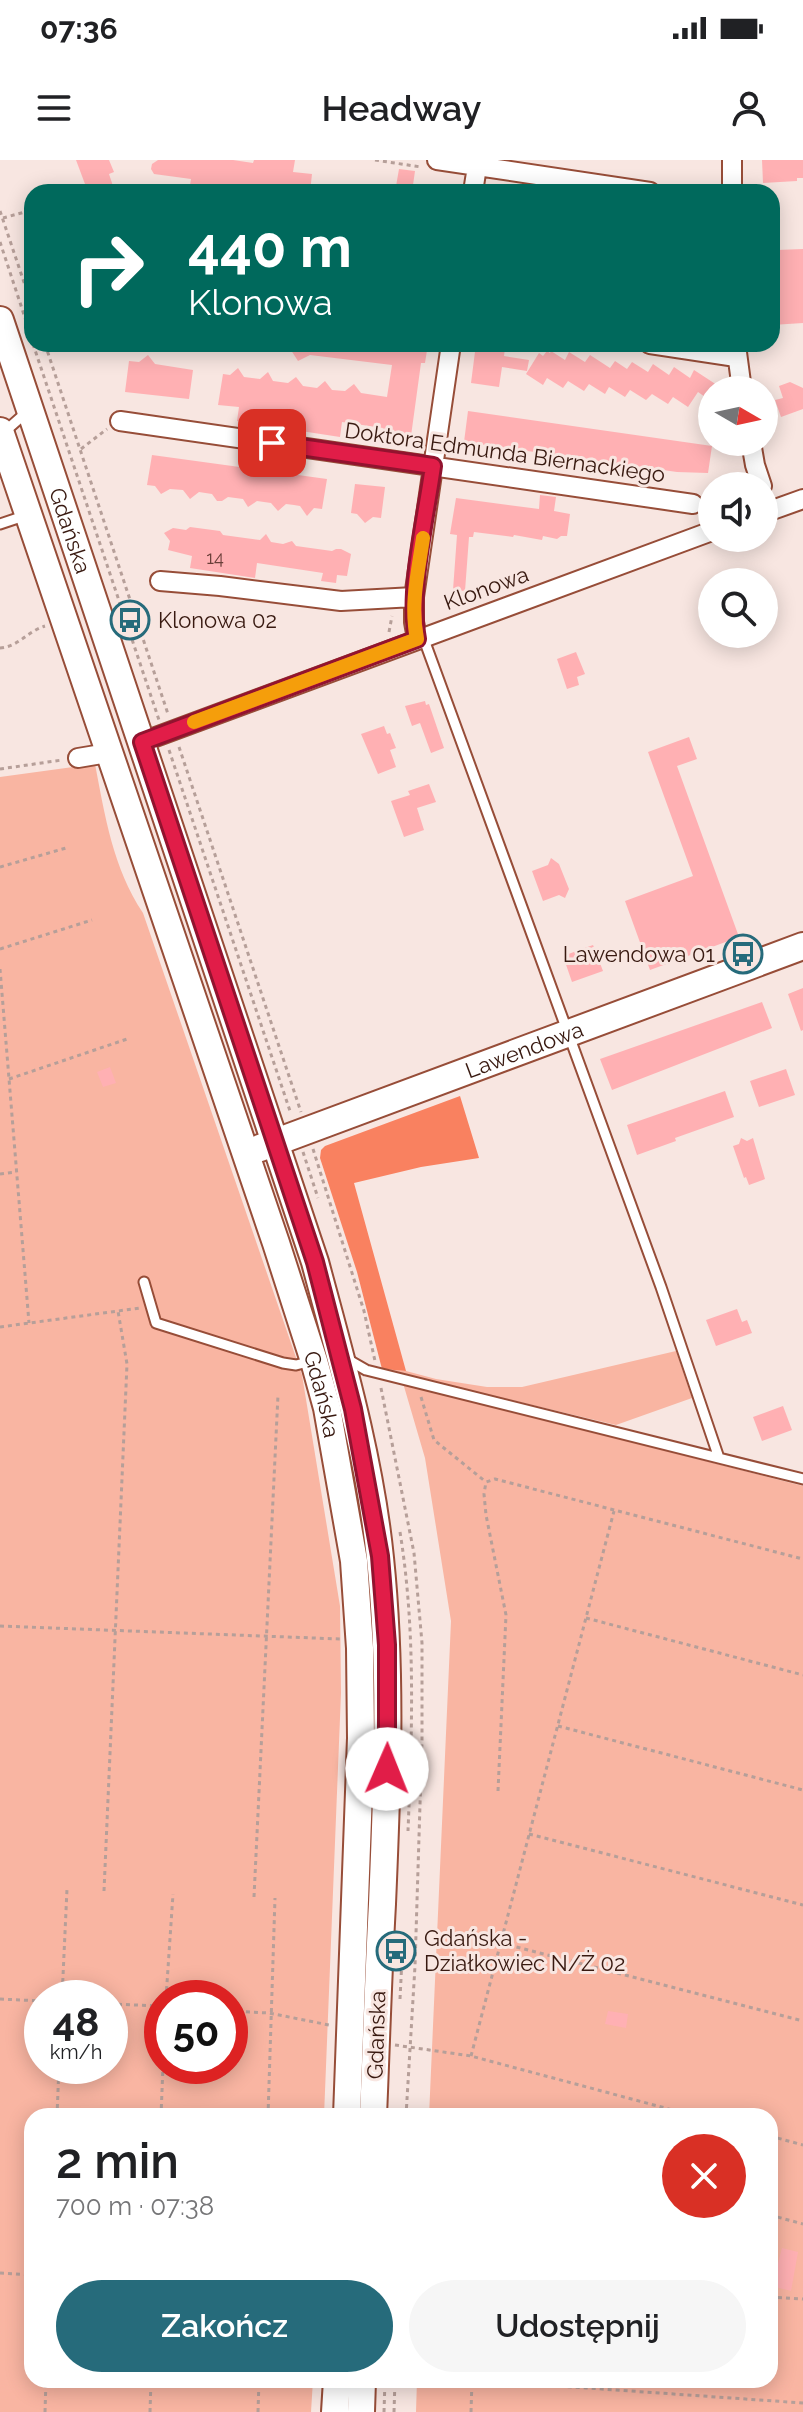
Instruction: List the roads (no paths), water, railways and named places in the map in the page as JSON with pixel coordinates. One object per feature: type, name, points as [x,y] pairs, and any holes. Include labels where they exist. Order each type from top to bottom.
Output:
[{"type":"main road","name":"Gdańska","points":[[15,338],[30,409],[153,738],[287,1139],[365,1467],[380,1556],[387,1645],[388,1740],[374,2108]]},
{"type":"main road","name":"Gdańska","points":[[0,433],[314,1361],[340,1472],[354,1561],[360,1640],[359,1811],[347,2108]]},
{"type":"main road","points":[[108,753],[153,738]]},
{"type":"main road","name":"Lawendowa","points":[[245,1153],[803,946]]},
{"type":"main road","points":[[335,2412],[336,2388]]},
{"type":"main road","points":[[361,2412],[362,2388]]},
{"type":"street","points":[[732,160],[732,184]]},
{"type":"street","points":[[429,163],[478,163],[603,184]]},
{"type":"street","points":[[474,184],[478,163]]},
{"type":"street","points":[[417,639],[405,597],[433,466],[450,352]]},
{"type":"street","points":[[736,352],[740,376]]},
{"type":"street","name":"Doktora Edmunda Biernackiego","points":[[120,421],[693,504]]},
{"type":"street","points":[[778,508],[803,499]]},
{"type":"street","name":"Klonowa","points":[[153,738],[698,536]]},
{"type":"street","points":[[160,581],[341,601],[405,597]]},
{"type":"street","points":[[78,758],[108,753]]},
{"type":"lane","points":[[0,433],[30,409]]},
{"type":"lane","points":[[0,524],[27,515]]},
{"type":"lane","points":[[417,639],[426,645],[661,1287],[719,1458]]},
{"type":"lane","points":[[144,1282],[156,1323],[283,1363],[296,1365],[340,1356],[366,1370],[803,1479]]},
{"type":"place","name":"Klonowa 02","points":[[130,620]]},
{"type":"place","name":"Lawendowa 01","points":[[743,954]]},
{"type":"place","name":"Gdańska - Działkowiec N/Ż 02","points":[[396,1951]]}]
